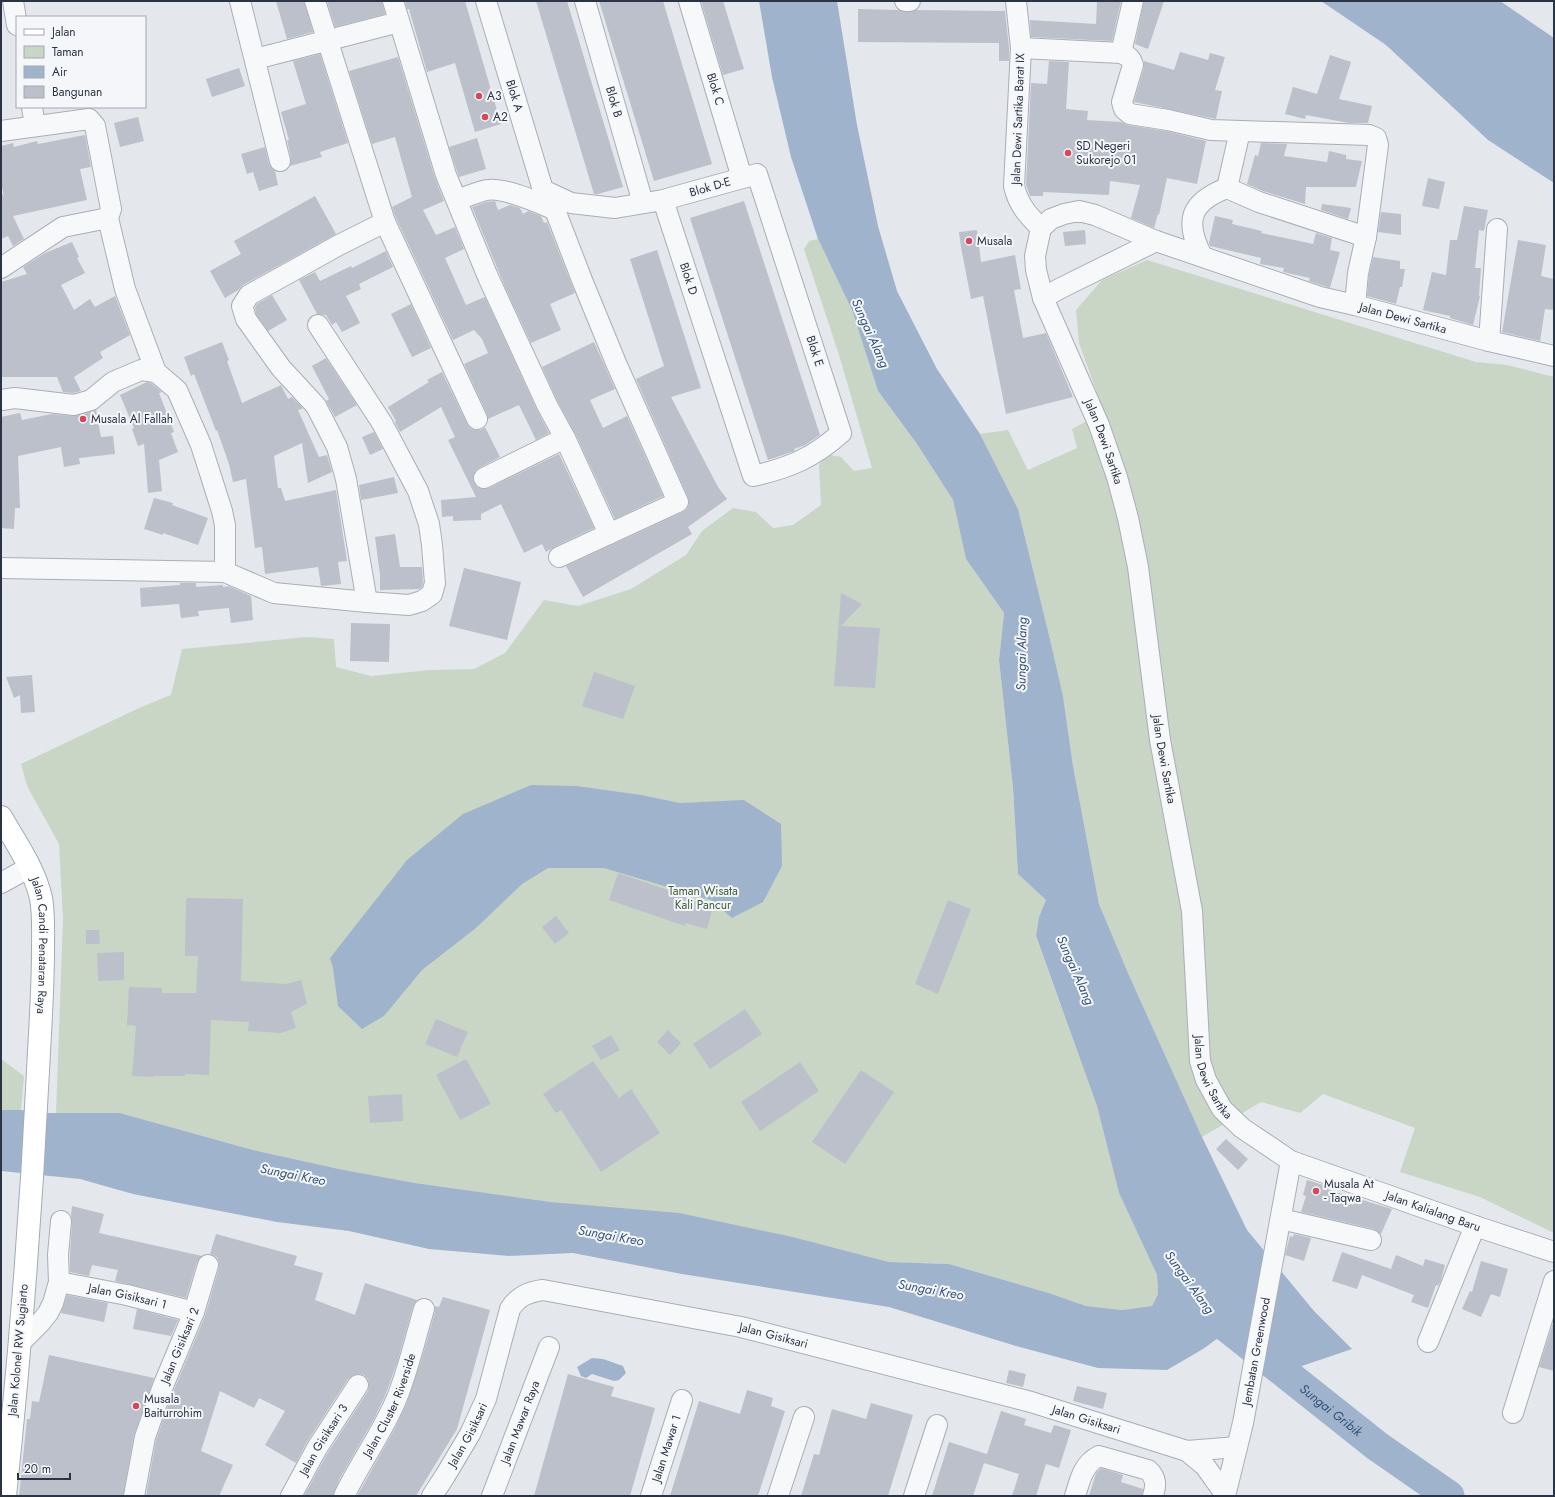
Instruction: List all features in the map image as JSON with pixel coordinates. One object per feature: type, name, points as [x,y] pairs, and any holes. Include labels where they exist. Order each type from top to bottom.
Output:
[{"type":"main road","name":"Jalan Candi Penataran Raya","points":[[1,817],[30,867],[37,882],[41,900],[43,980],[31,1204]]},
{"type":"main road","name":"Jalan Kolonel RW Sugiarto","points":[[4,1496],[20,1343],[31,1204]]},
{"type":"street","points":[[13,1],[16,19]]},
{"type":"street","points":[[240,1],[280,161]]},
{"type":"street","points":[[315,1],[326,40],[385,222],[477,419]]},
{"type":"street","points":[[393,1],[446,175],[488,277],[547,405],[566,438],[609,534]]},
{"type":"street","name":"Blok A","points":[[486,1],[543,190],[571,204],[615,208],[643,203]]},
{"type":"street","name":"Blok B","points":[[585,1],[643,203]]},
{"type":"street","name":"Blok C","points":[[689,1],[749,176]]},
{"type":"street","points":[[905,1],[910,1]]},
{"type":"street","name":"Jalan Dewi Sartika Barat IX","points":[[1016,1],[1021,48],[1014,186],[1016,194],[1027,215],[1041,228]]},
{"type":"street","points":[[1121,53],[1132,1]]},
{"type":"street","points":[[255,58],[399,22]]},
{"type":"street","points":[[1021,48],[1121,53],[1132,60],[1133,65],[1122,102],[1122,107],[1130,114],[1168,120],[1211,130],[1369,135],[1376,138],[1378,145],[1366,237],[1358,273],[1355,305]]},
{"type":"street","points":[[1,131],[34,117],[89,119],[95,126],[125,289],[156,372],[177,390],[201,445],[225,525],[225,572]]},
{"type":"street","points":[[1227,188],[1240,131]]},
{"type":"street","name":"Blok D-E","points":[[663,200],[749,176]]},
{"type":"street","name":"Blok E","points":[[749,176],[841,433],[831,442],[806,459],[779,470],[753,476]]},
{"type":"street","points":[[1202,256],[1196,244],[1192,227],[1194,212],[1202,201],[1212,194],[1227,188],[1259,202],[1366,237]]},
{"type":"street","points":[[457,200],[487,190],[495,190],[531,198],[555,210],[616,363],[678,502],[559,557]]},
{"type":"street","points":[[643,203],[663,200]]},
{"type":"street","name":"Blok D","points":[[663,200],[753,476]]},
{"type":"street","name":"Jalan Dewi Sartika","points":[[1291,1161],[1242,1128],[1222,1109],[1206,1080],[1200,1061],[1192,911],[1184,861],[1160,740],[1138,567],[1128,518],[1117,477],[1099,426],[1043,298],[1036,270],[1035,256],[1041,228],[1051,219],[1064,214],[1079,211],[1095,215],[1156,241],[1297,290],[1489,341],[1554,356]]},
{"type":"street","points":[[1,268],[62,227],[110,214]]},
{"type":"street","points":[[367,602],[346,479],[337,447],[316,406],[281,368],[246,319],[242,306],[249,295],[339,245],[385,222]]},
{"type":"street","points":[[1489,341],[1497,229]]},
{"type":"street","points":[[1043,298],[1156,241]]},
{"type":"street","points":[[1,568],[225,572],[274,592],[367,602],[409,604],[422,601],[432,594],[436,583],[430,531],[418,491],[382,423],[318,325]]},
{"type":"street","points":[[1,400],[16,398],[74,405],[91,400],[113,382],[141,370],[156,372]]},
{"type":"street","points":[[484,478],[566,438]]},
{"type":"street","points":[[1,883],[30,867]]},
{"type":"street","name":"Jembatan Greenwood","points":[[1225,1495],[1243,1423],[1275,1255],[1291,1161]]},
{"type":"street","name":"Jalan Kalialang Baru","points":[[1291,1161],[1475,1226],[1554,1252]]},
{"type":"street","points":[[1281,1220],[1371,1240]]},
{"type":"street","points":[[20,1343],[48,1313],[53,1303],[59,1282],[58,1255],[61,1221]]},
{"type":"street","points":[[1428,1342],[1475,1226]]},
{"type":"street","name":"Jalan Gisiksari 2","points":[[134,1496],[145,1437],[163,1386],[194,1312],[208,1266]]},
{"type":"street","points":[[1513,1413],[1554,1281]]},
{"type":"street","name":"Jalan Gisiksari 1","points":[[59,1282],[127,1295],[194,1312]]},
{"type":"street","name":"Jalan Gisiksari","points":[[432,1496],[470,1434],[486,1399],[510,1309],[514,1302],[530,1292],[544,1290],[741,1327],[1031,1402],[1187,1451],[1237,1447]]},
{"type":"street","name":"Jalan Cluster Riverside","points":[[344,1496],[353,1477],[378,1437],[396,1399],[411,1356],[424,1309]]},
{"type":"street","name":"Jalan Mawar Raya","points":[[492,1496],[549,1347]]},
{"type":"street","name":"Jalan Gisiksari 3","points":[[292,1496],[317,1448],[358,1385]]},
{"type":"street","name":"Jalan Mawar 1","points":[[651,1496],[682,1400]]},
{"type":"street","points":[[778,1496],[804,1416]]},
{"type":"street","points":[[914,1496],[938,1425]]},
{"type":"street","points":[[1187,1451],[1205,1466],[1225,1495]]},
{"type":"street","points":[[1075,1496],[1088,1462],[1099,1456],[1148,1470],[1152,1474],[1156,1485],[1153,1496]]},
{"type":"green space","name":"Taman Wisata Kali Pancur","points":[[818,239],[852,310],[878,391],[917,444],[953,500],[966,559],[1004,613],[999,660],[1013,788],[1018,874],[1046,900],[1039,917],[1036,937],[1097,1106],[1119,1193],[1157,1275],[1158,1294],[1152,1306],[1122,1310],[1086,1306],[1049,1293],[949,1264],[889,1262],[793,1237],[608,1208],[551,1202],[415,1183],[339,1169],[253,1150],[120,1113],[56,1113],[63,919],[59,844],[27,786],[21,764],[139,708],[171,695],[182,649],[307,637],[334,639],[336,667],[371,676],[430,670],[474,669],[505,653],[544,600],[578,606],[631,589],[686,555],[702,531],[733,508],[756,512],[773,528],[793,525],[821,505],[819,465],[825,454],[841,457],[854,471],[872,468],[839,355],[804,249],[809,241]]},
{"type":"green space","points":[[1147,260],[1476,362],[1507,365],[1554,377],[1554,1233],[1480,1197],[1400,1172],[1415,1128],[1323,1094],[1300,1113],[1261,1102],[1202,1137],[1128,973],[1099,904],[1073,766],[1063,696],[1018,509],[980,434],[1008,430],[1028,470],[1077,448],[1072,429],[1104,412],[1079,343],[1076,310],[1102,280]]},
{"type":"green space","points":[[1,1059],[24,1076],[21,1110],[1,1110]]},
{"type":"water","points":[[759,1],[837,1],[857,125],[878,226],[897,291],[937,369],[980,434],[1018,509],[1063,696],[1073,766],[1099,904],[1128,973],[1202,1137],[1247,1230],[1314,1311],[1352,1349],[1293,1369],[1236,1325],[1203,1349],[1167,1370],[1098,1368],[1016,1346],[889,1307],[682,1274],[573,1253],[509,1256],[429,1249],[349,1231],[277,1222],[133,1194],[80,1179],[1,1171],[1,1110],[21,1110],[46,1113],[120,1113],[253,1150],[339,1169],[415,1183],[551,1202],[679,1213],[793,1237],[889,1262],[949,1264],[1049,1293],[1086,1306],[1122,1310],[1152,1306],[1158,1294],[1157,1275],[1119,1193],[1097,1106],[1036,936],[1039,917],[1046,900],[1018,874],[1013,788],[999,660],[1004,613],[966,559],[953,500],[917,444],[878,391],[852,310],[818,239],[791,157],[772,77]]},
{"type":"water","points":[[1321,1],[1500,1],[1554,38],[1554,183],[1488,140],[1386,45]]},
{"type":"water","points":[[531,785],[577,786],[641,795],[680,803],[744,800],[781,824],[782,866],[763,902],[732,918],[711,900],[604,868],[548,868],[522,884],[476,928],[422,970],[384,1016],[362,1029],[338,1006],[333,968],[330,958],[407,860],[463,814]]},
{"type":"water","points":[[592,1358],[603,1359],[623,1366],[626,1373],[619,1380],[614,1381],[592,1374],[586,1378],[581,1376],[577,1367]]},
{"type":"building","points":[[276,1],[304,1],[313,32],[287,39]]},
{"type":"building","points":[[327,1],[382,1],[385,14],[335,27]]},
{"type":"building","points":[[405,1],[465,1],[501,124],[475,132],[455,63],[427,72],[409,9],[407,9]]},
{"type":"building","points":[[536,1],[567,1],[623,187],[594,194]]},
{"type":"building","points":[[599,1],[663,1],[712,164],[654,181]]},
{"type":"building","points":[[701,1],[723,1],[744,69],[723,75]]},
{"type":"building","points":[[1097,1],[1121,1],[1112,41],[1031,37],[1030,20],[1096,24]]},
{"type":"building","points":[[1144,1],[1164,1],[1148,49],[1135,44]]},
{"type":"building","points":[[858,9],[898,10],[905,12],[917,10],[1005,11],[1009,61],[999,61],[999,43],[858,42]]},
{"type":"building","points":[[1180,52],[1208,60],[1210,53],[1225,57],[1215,90],[1222,91],[1216,119],[1134,102],[1144,68],[1144,61],[1174,70]]},
{"type":"building","points":[[320,54],[348,143],[320,152],[322,157],[290,166],[291,158],[287,140],[289,140],[281,112],[306,104],[293,61]]},
{"type":"building","points":[[1330,55],[1351,62],[1339,99],[1372,106],[1368,123],[1349,123],[1306,115],[1305,119],[1285,114],[1293,87],[1317,94]]},
{"type":"building","points":[[398,57],[435,178],[444,201],[423,210],[436,235],[455,227],[464,249],[445,258],[466,305],[485,297],[549,433],[536,440],[519,405],[488,419],[464,364],[488,353],[482,339],[474,330],[453,340],[392,207],[412,197],[395,137],[372,144],[349,71]]},
{"type":"building","points":[[1049,61],[1069,62],[1066,109],[1088,111],[1087,120],[1121,122],[1128,125],[1166,131],[1206,141],[1197,184],[1167,178],[1159,215],[1158,214],[1154,228],[1131,218],[1140,185],[1110,181],[1109,195],[1043,192],[1043,196],[1030,196],[1026,185],[1031,83],[1047,84]]},
{"type":"building","points":[[239,68],[245,86],[212,97],[206,79]]},
{"type":"building","points":[[138,117],[144,141],[120,147],[114,123]]},
{"type":"building","points":[[85,135],[91,167],[80,169],[87,200],[13,216],[24,239],[13,246],[8,236],[1,239],[1,191],[4,197],[1,182],[1,146],[13,143],[14,147],[37,141],[38,144]]},
{"type":"building","points":[[477,138],[486,169],[459,177],[449,147]]},
{"type":"building","points":[[1261,143],[1287,144],[1284,156],[1327,162],[1329,151],[1346,155],[1346,159],[1362,161],[1356,187],[1306,187],[1305,204],[1263,191],[1247,184],[1255,155],[1258,156]]},
{"type":"building","points":[[265,147],[269,164],[275,171],[278,185],[259,191],[253,172],[247,174],[241,154]]},
{"type":"building","points":[[1428,178],[1445,182],[1439,209],[1422,206]]},
{"type":"building","points":[[315,196],[336,234],[243,285],[225,298],[210,271],[241,254],[234,241]]},
{"type":"building","points":[[495,201],[498,210],[510,205],[520,208],[523,214],[528,211],[541,216],[544,223],[547,222],[575,293],[550,304],[561,330],[531,343],[505,287],[472,207],[486,202]]},
{"type":"building","points":[[744,201],[820,435],[805,445],[794,449],[795,451],[768,460],[690,218]]},
{"type":"building","points":[[1322,204],[1351,208],[1348,219],[1321,210]]},
{"type":"building","points":[[1464,206],[1488,210],[1484,231],[1479,230],[1475,268],[1481,268],[1480,296],[1473,325],[1450,318],[1450,316],[1423,310],[1432,272],[1446,275],[1450,240],[1457,240]]},
{"type":"building","points":[[1381,212],[1401,214],[1401,235],[1378,232]]},
{"type":"building","points":[[1215,216],[1233,220],[1232,224],[1262,231],[1261,233],[1313,244],[1316,233],[1332,238],[1330,250],[1340,252],[1330,288],[1309,281],[1310,278],[1283,272],[1284,268],[1260,264],[1261,258],[1210,246],[1209,243]]},
{"type":"building","points":[[977,230],[981,262],[1015,255],[1021,289],[1014,290],[1023,338],[1046,333],[1073,397],[1006,414],[983,296],[971,299],[961,247],[959,232]]},
{"type":"building","points":[[1085,230],[1086,244],[1065,246],[1063,232]]},
{"type":"building","points":[[1518,240],[1546,245],[1541,276],[1554,279],[1554,310],[1545,309],[1540,341],[1502,332]]},
{"type":"building","points":[[72,242],[79,257],[77,258],[85,273],[61,285],[74,310],[90,299],[95,307],[115,296],[130,335],[100,352],[103,358],[74,377],[81,391],[73,393],[63,392],[57,377],[1,377],[1,282],[27,274],[23,267],[45,253]]},
{"type":"building","points":[[657,250],[701,388],[671,397],[718,487],[727,499],[688,527],[692,534],[583,597],[566,566],[683,512],[687,509],[689,504],[688,497],[636,379],[664,366],[630,259]]},
{"type":"building","points":[[386,251],[393,267],[359,284],[361,289],[346,296],[360,323],[342,332],[336,322],[332,325],[326,315],[317,314],[299,280],[315,272],[320,281],[351,266],[352,268]]},
{"type":"building","points":[[1373,257],[1400,261],[1400,269],[1405,269],[1402,287],[1400,287],[1396,304],[1367,296],[1369,275]]},
{"type":"building","points":[[272,295],[287,320],[268,331],[256,314],[255,308],[257,304]]},
{"type":"building","points":[[411,304],[431,348],[412,357],[391,314]]},
{"type":"building","points":[[222,342],[242,403],[281,385],[288,399],[292,397],[302,407],[302,409],[298,410],[319,457],[327,455],[332,472],[308,483],[302,443],[274,456],[278,488],[281,488],[285,501],[336,490],[347,561],[338,562],[341,584],[321,586],[318,567],[265,574],[262,547],[255,548],[246,479],[233,482],[229,464],[217,430],[216,431],[194,374],[191,376],[184,357]]},
{"type":"building","points":[[594,342],[615,389],[590,400],[603,428],[627,416],[663,496],[615,519],[542,367]]},
{"type":"building","points":[[326,358],[357,405],[335,417],[326,401],[329,399],[312,366]]},
{"type":"building","points":[[442,372],[467,424],[470,428],[476,430],[481,430],[485,427],[500,457],[475,471],[473,478],[477,487],[483,489],[489,488],[559,454],[594,528],[546,552],[542,544],[524,553],[501,504],[481,514],[481,520],[453,521],[453,516],[442,517],[441,500],[476,497],[448,440],[455,437],[441,407],[400,432],[388,407],[429,382],[427,380]]},
{"type":"building","points":[[147,382],[151,383],[162,392],[159,393],[174,432],[171,433],[178,452],[159,460],[162,491],[148,493],[144,444],[138,446],[132,429],[134,428],[120,395]]},
{"type":"building","points":[[96,410],[101,437],[113,436],[115,454],[79,458],[80,464],[64,467],[61,447],[18,456],[20,508],[15,508],[14,529],[1,528],[1,417],[20,413],[22,420],[52,414],[73,416]]},
{"type":"building","points":[[374,432],[383,449],[370,455],[362,437]]},
{"type":"building","points":[[394,477],[398,493],[361,500],[359,485]]},
{"type":"building","points":[[154,498],[173,503],[172,505],[208,518],[198,545],[163,533],[163,535],[144,529]]},
{"type":"building","points":[[395,534],[400,567],[422,567],[423,582],[422,587],[419,589],[380,590],[380,575],[375,537]]},
{"type":"building","points":[[464,568],[521,582],[507,640],[449,626]]},
{"type":"building","points":[[180,583],[196,583],[196,587],[229,586],[251,596],[253,620],[231,623],[229,608],[198,611],[199,616],[181,618],[179,604],[141,607],[140,588],[180,585]]},
{"type":"building","points":[[841,593],[862,604],[841,626],[880,628],[875,688],[834,686]]},
{"type":"building","points":[[351,623],[390,624],[389,662],[350,661]]},
{"type":"building","points":[[594,672],[635,686],[623,719],[582,706]]},
{"type":"building","points":[[32,675],[35,712],[21,713],[20,695],[14,698],[6,677]]},
{"type":"building","points":[[618,873],[713,907],[707,929],[686,923],[685,926],[609,900]]},
{"type":"building","points":[[186,898],[243,899],[241,981],[286,984],[301,980],[307,1004],[291,1012],[296,1028],[281,1033],[248,1031],[249,1022],[211,1020],[209,1075],[185,1074],[185,1076],[132,1076],[136,1026],[127,1025],[129,987],[162,988],[162,993],[196,993],[198,956],[185,956]]},
{"type":"building","points":[[948,900],[971,909],[938,994],[915,984]]},
{"type":"building","points":[[556,916],[569,933],[555,944],[542,927]]},
{"type":"building","points":[[86,930],[99,930],[100,944],[86,944]]},
{"type":"building","points":[[124,952],[124,980],[98,981],[97,953]]},
{"type":"building","points":[[745,1009],[762,1034],[710,1069],[693,1044]]},
{"type":"building","points":[[436,1019],[468,1032],[457,1057],[425,1044]]},
{"type":"building","points":[[668,1030],[681,1043],[670,1055],[657,1042]]},
{"type":"building","points":[[611,1035],[620,1050],[601,1060],[592,1046]]},
{"type":"building","points":[[466,1059],[491,1104],[460,1120],[436,1075]]},
{"type":"building","points":[[593,1061],[619,1098],[631,1089],[660,1133],[601,1172],[561,1110],[556,1113],[543,1094]]},
{"type":"building","points":[[800,1062],[819,1091],[760,1131],[741,1102]]},
{"type":"building","points":[[861,1070],[894,1092],[845,1164],[812,1142]]},
{"type":"building","points":[[402,1094],[403,1121],[370,1123],[368,1096]]},
{"type":"building","points":[[1226,1139],[1248,1159],[1238,1170],[1216,1149]]},
{"type":"building","points":[[1307,1180],[1330,1187],[1329,1190],[1392,1209],[1381,1234],[1374,1229],[1301,1212],[1306,1196],[1303,1195]]},
{"type":"building","points":[[72,1206],[104,1214],[99,1233],[202,1256],[197,1262],[186,1298],[115,1281],[118,1270],[92,1265],[89,1276],[70,1272]]},
{"type":"building","points":[[216,1234],[297,1256],[294,1265],[323,1273],[315,1300],[355,1315],[365,1283],[417,1300],[413,1306],[397,1363],[385,1396],[374,1419],[340,1478],[333,1496],[304,1496],[327,1454],[368,1391],[368,1379],[364,1375],[353,1375],[348,1379],[307,1442],[296,1463],[265,1445],[285,1411],[259,1398],[254,1408],[220,1391],[201,1451],[233,1465],[219,1496],[146,1496],[156,1440],[174,1390],[205,1316],[219,1268],[217,1257],[210,1254]]},
{"type":"building","points":[[1294,1234],[1311,1238],[1304,1261],[1285,1255],[1290,1236],[1293,1237]]},
{"type":"building","points":[[1342,1252],[1391,1269],[1396,1255],[1423,1266],[1425,1259],[1445,1265],[1441,1280],[1438,1286],[1436,1285],[1428,1308],[1411,1302],[1414,1295],[1362,1275],[1357,1289],[1332,1281]]},
{"type":"building","points":[[1481,1261],[1508,1269],[1500,1297],[1491,1294],[1481,1317],[1462,1309],[1470,1291],[1472,1292]]},
{"type":"building","points":[[67,1295],[108,1303],[104,1322],[61,1313]]},
{"type":"building","points":[[443,1297],[490,1310],[457,1429],[416,1496],[357,1496],[394,1430],[406,1405],[422,1358],[435,1312],[435,1306],[439,1307]]},
{"type":"building","points":[[137,1309],[178,1320],[171,1336],[133,1329]]},
{"type":"building","points":[[1554,1320],[1554,1371],[1539,1367]]},
{"type":"building","points":[[49,1355],[154,1378],[134,1435],[123,1496],[19,1496],[27,1419],[30,1419],[32,1401],[39,1402]]},
{"type":"building","points":[[1009,1370],[1026,1374],[1023,1387],[1006,1383]]},
{"type":"building","points":[[568,1374],[614,1387],[611,1396],[655,1408],[630,1496],[534,1496]]},
{"type":"building","points":[[1077,1386],[1107,1393],[1103,1409],[1073,1401]]},
{"type":"building","points":[[747,1390],[773,1398],[771,1406],[785,1411],[758,1496],[670,1496],[699,1401],[740,1414]]},
{"type":"building","points":[[871,1403],[913,1415],[888,1496],[801,1496],[814,1454],[819,1455],[832,1409],[866,1419]]},
{"type":"building","points":[[1001,1411],[1026,1419],[1024,1425],[1051,1433],[1054,1425],[1071,1430],[1059,1468],[1046,1464],[1036,1496],[1012,1496],[1019,1474],[984,1463],[973,1496],[932,1496],[949,1442],[987,1454]]},
{"type":"building","points":[[1101,1468],[1123,1475],[1121,1482],[1143,1489],[1142,1496],[1089,1496],[1096,1473]]},
{"type":"waterway","name":"Sungai Gribik","points":[[1202,1299],[1217,1319],[1377,1446],[1449,1496]]},
{"type":"place","name":"A3","points":[[479,96]]},
{"type":"place","name":"A2","points":[[485,117]]},
{"type":"place","name":"SD Negeri Sukorejo 01","points":[[1068,153]]},
{"type":"place","name":"Musala","points":[[969,241]]},
{"type":"place","name":"Musala Al Fallah","points":[[83,419]]},
{"type":"place","name":"Musala At - Taqwa","points":[[1316,1191]]},
{"type":"place","name":"Musala Baiturrohim","points":[[136,1406]]},
{"type":"water label","name":"Sungai Alang","points":[[871,333]]},
{"type":"water label","name":"Sungai Alang","points":[[1021,654]]},
{"type":"water label","name":"Sungai Alang","points":[[1076,970]]},
{"type":"water label","name":"Sungai Kreo","points":[[293,1174]]},
{"type":"water label","name":"Sungai Kreo","points":[[611,1235]]},
{"type":"water label","name":"Sungai Alang","points":[[1190,1282]]},
{"type":"water label","name":"Sungai Kreo","points":[[931,1289]]}]
